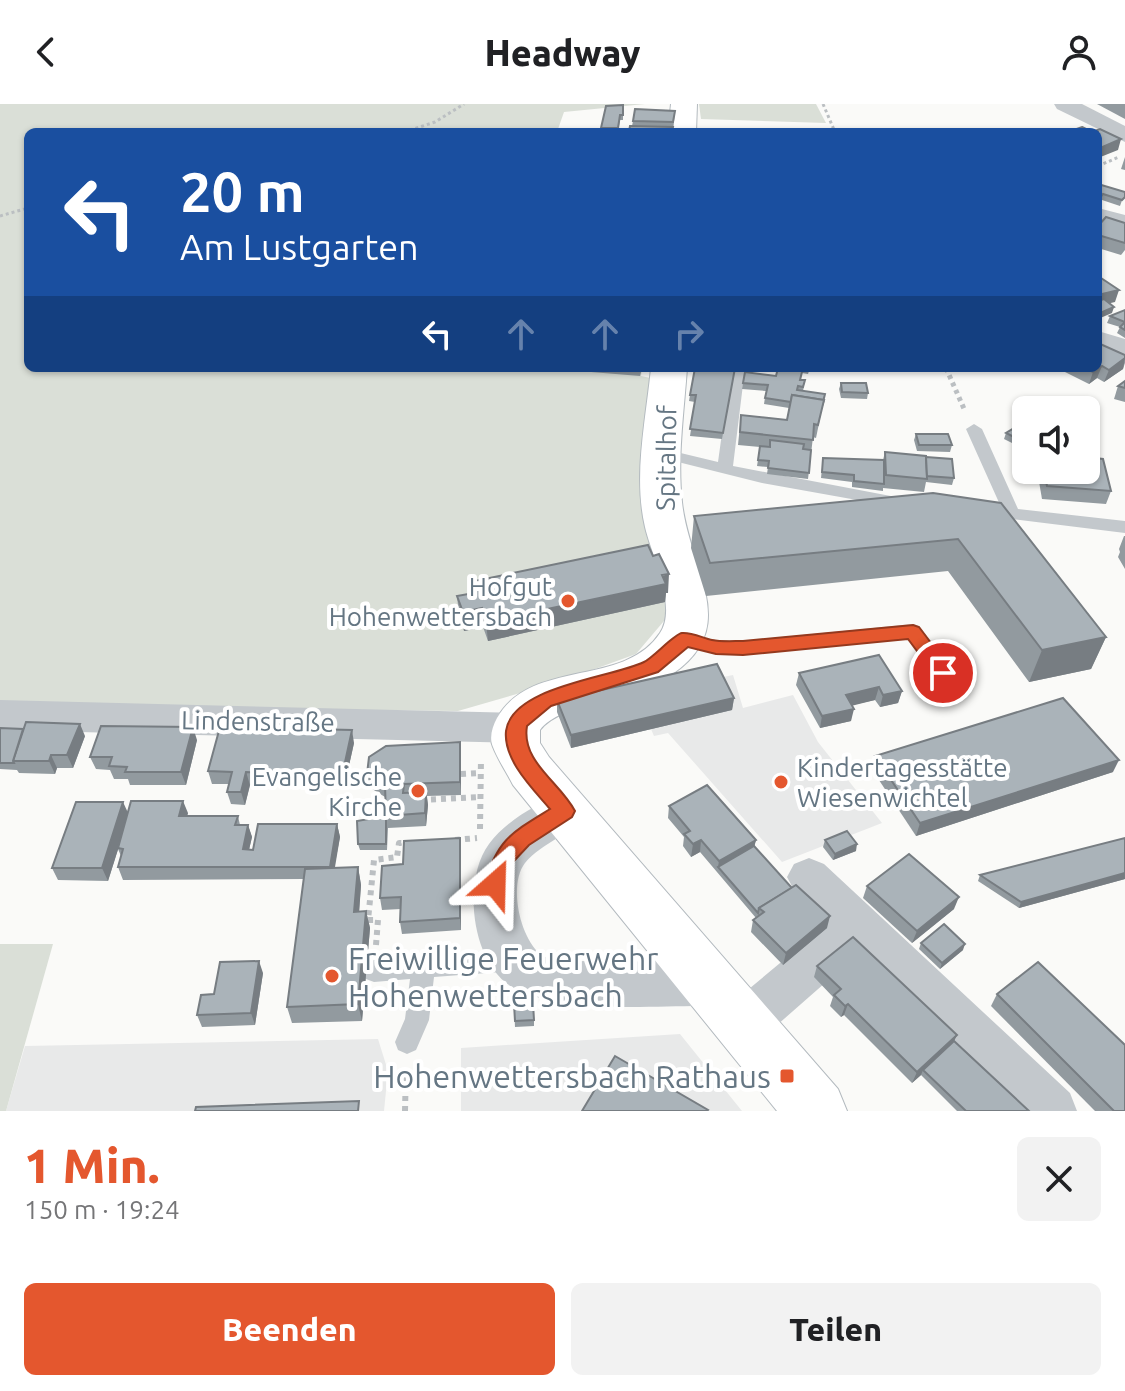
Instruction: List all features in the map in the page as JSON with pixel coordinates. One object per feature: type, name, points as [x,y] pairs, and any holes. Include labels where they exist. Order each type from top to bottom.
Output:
[{"type":"street","points":[[682,128],[684,104]]},
{"type":"street","points":[[1065,104],[1125,135]]},
{"type":"street","points":[[1102,216],[1125,223]]},
{"type":"street","points":[[1102,340],[1125,349]]},
{"type":"street","name":"Spitalhof","points":[[669,372],[663,515],[689,612],[689,627],[684,639]]},
{"type":"street","points":[[684,639],[675,650],[651,667],[544,700],[499,727],[516,745],[521,758],[564,811],[816,1111]]},
{"type":"street","name":"Lindenstraße","points":[[0,715],[499,727]]},
{"type":"street","points":[[564,811],[521,838],[503,858],[495,884],[500,940],[517,961],[525,970],[545,979],[570,983],[710,984]]},
{"type":"street","points":[[809,877],[1052,1111]]},
{"type":"street","points":[[743,1024],[858,926]]},
{"type":"lane","points":[[725,468],[737,372]]},
{"type":"lane","points":[[974,429],[1012,514]]},
{"type":"lane","points":[[664,454],[792,484],[917,504]]},
{"type":"lane","points":[[965,509],[1125,527]]},
{"type":"lane","points":[[684,639],[716,647],[743,648],[913,631],[943,673]]},
{"type":"lane","points":[[374,971],[423,970],[517,961]]},
{"type":"lane","points":[[407,1042],[417,1020],[423,970]]},
{"type":"path","points":[[416,128],[435,122],[464,104]]},
{"type":"path","points":[[823,104],[833,128]]},
{"type":"path","points":[[1102,164],[1125,155]]},
{"type":"path","points":[[0,216],[24,209]]},
{"type":"path","points":[[948,372],[974,429]]},
{"type":"path","points":[[439,841],[479,838],[480,773],[499,727]]},
{"type":"path","points":[[461,774],[480,773]]},
{"type":"path","points":[[409,800],[480,797]]},
{"type":"path","points":[[374,971],[378,920],[368,920],[374,860],[397,857],[399,843],[413,843]]},
{"type":"path","points":[[405,1111],[407,1042]]},
{"type":"shaded area","points":[[0,104],[645,104],[564,112],[558,128],[24,128],[24,372],[642,372],[641,376],[655,379],[643,516],[669,615],[636,654],[562,681],[458,711],[0,703]]},
{"type":"shaded area","points":[[699,104],[816,104],[826,123],[701,119]]},
{"type":"shaded area","name":"Kindertagesstätte Wiesenwichtel","points":[[733,675],[743,708],[793,695],[818,742],[882,823],[782,862],[668,733],[654,736],[636,695]]},
{"type":"shaded area","points":[[0,944],[53,944],[6,1111],[0,1111]]},
{"type":"shaded area","points":[[680,1034],[742,1111],[461,1111],[461,1048]]},
{"type":"shaded area","points":[[378,1039],[388,1071],[384,1111],[6,1111],[25,1046]]},
{"type":"building","points":[[623,105],[618,128],[601,128],[606,106]]},
{"type":"building","points":[[635,109],[675,111],[673,122],[633,121]]},
{"type":"building","points":[[630,126],[673,127],[673,128]]},
{"type":"building","points":[[1102,130],[1121,139],[1102,147]]},
{"type":"building","points":[[1102,185],[1125,192],[1125,197],[1122,200],[1103,194]]},
{"type":"building","points":[[1106,217],[1125,223],[1125,243],[1102,236],[1102,222]]},
{"type":"building","points":[[1102,279],[1119,290],[1102,294]]},
{"type":"building","points":[[1104,299],[1114,307],[1102,312]]},
{"type":"building","points":[[1125,310],[1125,322],[1110,316]]},
{"type":"building","points":[[1102,345],[1125,355],[1109,370],[1102,366]]},
{"type":"building","points":[[694,372],[734,372],[723,433],[690,429],[696,395],[690,395]]},
{"type":"building","points":[[745,372],[776,376],[777,372],[802,372],[800,380],[805,380],[803,387],[798,386],[797,390],[825,394],[824,400],[792,395],[791,402],[765,398],[768,385],[743,383]]},
{"type":"building","points":[[841,383],[866,383],[868,393],[842,392]]},
{"type":"building","points":[[792,395],[824,400],[818,425],[814,424],[813,440],[740,432],[741,415],[787,420]]},
{"type":"building","points":[[916,434],[948,434],[952,445],[919,445]]},
{"type":"building","points":[[770,440],[804,444],[803,449],[811,450],[809,473],[768,468],[769,461],[758,460],[760,446],[770,447]]},
{"type":"building","points":[[885,452],[926,456],[927,479],[886,475]]},
{"type":"building","points":[[926,457],[952,459],[954,478],[927,476]]},
{"type":"building","points":[[823,458],[884,460],[884,484],[854,481],[854,475],[822,472]]},
{"type":"building","points":[[1100,459],[1103,459],[1111,491],[1047,486],[1100,484]]},
{"type":"building","points":[[933,493],[1001,503],[1106,637],[1042,650],[958,539],[710,563],[694,516]]},
{"type":"building","points":[[648,545],[653,556],[659,554],[669,574],[662,575],[666,584],[486,622],[482,608],[463,612],[457,596],[474,593],[470,582]]},
{"type":"building","points":[[879,655],[902,691],[883,695],[879,687],[846,695],[854,709],[822,716],[799,673]]},
{"type":"building","points":[[717,664],[734,698],[571,735],[557,700]]},
{"type":"building","points":[[1063,698],[1119,760],[920,823],[875,756]]},
{"type":"building","points":[[26,722],[80,724],[67,755],[51,755],[49,761],[13,761]]},
{"type":"building","points":[[101,726],[193,727],[181,772],[125,772],[127,767],[109,766],[112,757],[90,757]]},
{"type":"building","points":[[220,727],[352,730],[342,776],[246,772],[241,792],[227,792],[232,772],[208,771]]},
{"type":"building","points":[[0,728],[23,729],[14,763],[0,763]]},
{"type":"building","name":"Evangelische Kirche","points":[[460,742],[460,782],[404,784],[403,793],[426,792],[425,813],[386,816],[385,785],[367,774],[369,757],[386,746]]},
{"type":"building","points":[[707,785],[756,840],[719,861],[701,840],[693,844],[684,834],[690,831],[669,806]]},
{"type":"building","points":[[131,801],[183,801],[179,816],[238,816],[235,825],[248,825],[243,849],[253,850],[258,824],[337,824],[330,867],[118,867],[123,849],[118,848]]},
{"type":"building","points":[[76,802],[123,802],[102,868],[52,868]]},
{"type":"building","points":[[386,816],[386,844],[358,844],[357,821]]},
{"type":"building","points":[[847,831],[857,844],[835,854],[825,840]]},
{"type":"building","points":[[460,838],[460,918],[400,922],[401,897],[380,898],[382,866],[403,864],[404,841]]},
{"type":"building","points":[[1125,838],[1125,873],[1021,902],[980,875]]},
{"type":"building","points":[[754,846],[792,888],[759,908],[758,913],[718,867]]},
{"type":"building","points":[[909,854],[959,897],[917,931],[867,886]]},
{"type":"building","name":"Freiwillige Feuerwehr Hohenwettersbach","points":[[358,867],[354,912],[366,911],[358,1004],[287,1007],[305,869]]},
{"type":"building","points":[[796,885],[830,916],[786,953],[753,920],[764,912],[759,908]]},
{"type":"building","points":[[944,924],[965,944],[942,963],[921,943]]},
{"type":"building","points":[[853,937],[957,1035],[917,1072],[848,1004],[845,1006],[834,995],[841,989],[817,966]]},
{"type":"building","points":[[259,961],[251,1013],[197,1015],[201,995],[214,994],[220,962]]},
{"type":"building","points":[[1038,962],[1125,1045],[1125,1111],[1114,1111],[997,994]]},
{"type":"building","points":[[533,1003],[534,1020],[515,1021],[514,1004]]},
{"type":"building","points":[[954,1041],[1029,1111],[966,1111],[923,1070]]},
{"type":"building","points":[[615,1056],[708,1110],[582,1111]]},
{"type":"building","points":[[359,1101],[358,1111],[195,1111],[196,1107]]},
{"type":"place","name":"Hofgut Hohenwettersbach","points":[[568,601]]},
{"type":"place","name":"Kindertagesstätte Wiesenwichtel","points":[[781,782]]},
{"type":"place","name":"Evangelische Kirche","points":[[418,791]]},
{"type":"place","name":"Freiwillige Feuerwehr Hohenwettersbach","points":[[332,976]]},
{"type":"place","name":"Hohenwettersbach Rathaus","points":[[787,1076]]},
{"type":"route","points":[[495,884],[503,858],[521,838],[564,811],[521,758],[516,745],[516,728],[520,720],[544,700],[651,667],[675,650],[684,639],[716,647],[743,648],[913,631],[943,673]]}]
